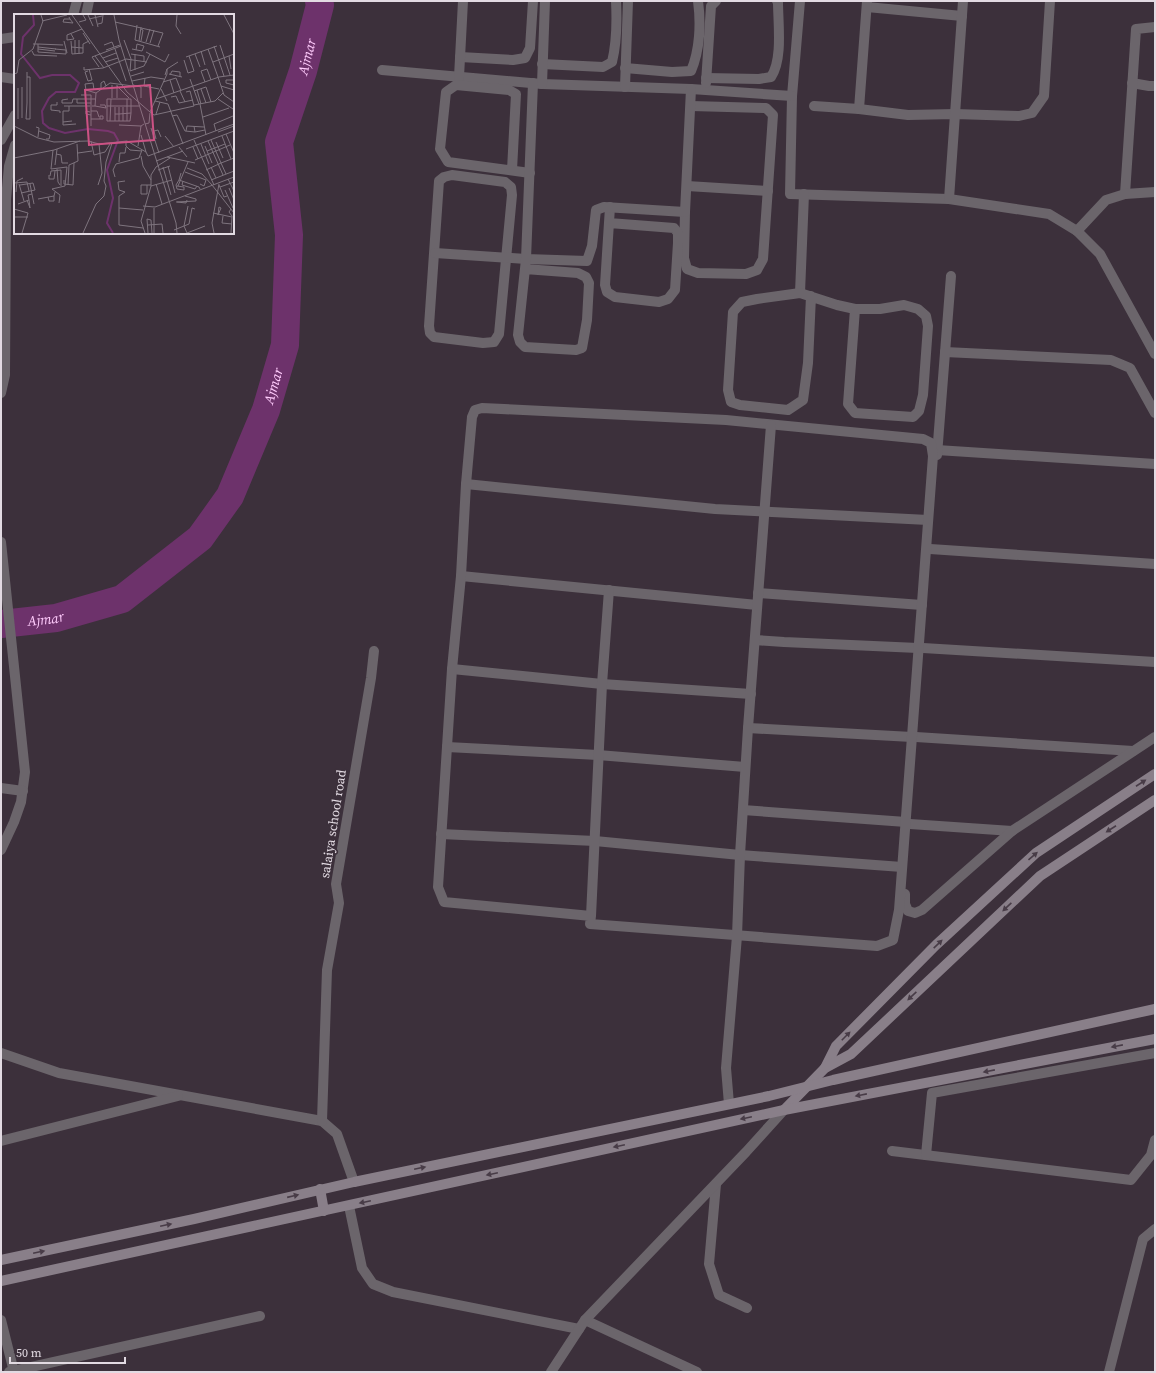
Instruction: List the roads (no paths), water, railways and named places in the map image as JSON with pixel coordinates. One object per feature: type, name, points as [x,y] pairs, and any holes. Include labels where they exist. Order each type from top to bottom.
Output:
[{"type":"street","points":[[73,14],[77,1]]},
{"type":"street","points":[[86,14],[90,1]]},
{"type":"street","points":[[460,77],[463,1]]},
{"type":"street","points":[[460,57],[513,60],[524,58],[530,48],[533,1]]},
{"type":"street","points":[[435,253],[507,258],[525,264],[578,273],[586,277],[589,283],[587,320],[582,348],[576,350],[525,347],[520,342],[518,335],[525,264],[530,173],[538,84],[542,64],[545,1]]},
{"type":"street","points":[[542,64],[603,67],[612,62],[617,22],[616,1]]},
{"type":"street","points":[[625,86],[628,1]]},
{"type":"street","points":[[625,68],[672,72],[692,71],[696,60],[700,15],[698,1]]},
{"type":"street","points":[[706,90],[711,6],[716,1]]},
{"type":"street","points":[[706,78],[759,79],[771,77],[775,70],[778,50],[777,1]]},
{"type":"street","points":[[800,1],[792,96],[790,194],[949,199],[1049,214],[1077,231],[1100,254],[1152,342],[1155,354]]},
{"type":"street","points":[[949,199],[963,1]]},
{"type":"street","points":[[814,106],[859,109],[908,115],[955,114],[1019,116],[1032,113],[1044,96],[1050,1]]},
{"type":"street","points":[[859,109],[867,4],[962,16]]},
{"type":"street","points":[[1125,194],[1136,30],[1155,27]]},
{"type":"street","points":[[1,39],[14,37]]},
{"type":"street","points":[[382,70],[538,84],[691,89],[792,96]]},
{"type":"street","points":[[1,77],[14,79]]},
{"type":"street","points":[[1132,83],[1155,86]]},
{"type":"street","points":[[512,170],[516,94],[509,90],[456,85],[446,92],[440,149],[448,162],[530,173]]},
{"type":"street","points":[[691,89],[685,212],[684,258],[687,269],[698,273],[746,274],[757,270],[763,259],[773,115],[766,108],[691,106]]},
{"type":"street","points":[[1,140],[14,117]]},
{"type":"street","points":[[1,393],[5,375],[6,199],[9,166],[14,148]]},
{"type":"street","points":[[452,174],[505,182],[511,187],[512,195],[507,258],[499,334],[494,342],[483,344],[434,337],[430,333],[429,326],[439,181],[452,174]]},
{"type":"street","points":[[687,186],[768,191]]},
{"type":"street","points":[[1077,231],[1106,200],[1125,194],[1155,192]]},
{"type":"street","points":[[800,293],[804,194]]},
{"type":"street","points":[[525,264],[587,261],[592,246],[596,210],[604,207],[685,212]]},
{"type":"street","points":[[609,223],[674,228],[678,233],[675,290],[668,299],[659,302],[615,297],[607,292],[605,285],[610,207]]},
{"type":"street","points":[[920,648],[930,549],[951,276]]},
{"type":"street","points":[[811,296],[808,363],[803,400],[788,410],[740,405],[731,402],[728,390],[733,312],[742,302],[757,298],[800,293],[811,296],[837,305],[856,309],[880,309],[904,305],[918,309],[926,316],[928,326],[923,395],[919,411],[913,417],[855,413],[848,404],[856,309]]},
{"type":"street","points":[[945,352],[1111,360],[1130,368],[1155,413]]},
{"type":"street","points":[[591,916],[444,902],[438,887],[452,668],[461,576],[466,484],[472,417],[475,410],[482,408],[726,420],[923,439],[931,443],[933,456],[908,823],[905,904],[908,911],[915,913],[922,910],[1012,831],[1155,737]]},
{"type":"street","points":[[729,1104],[726,1068],[737,936],[740,855],[750,694],[771,425]]},
{"type":"street","points":[[937,450],[1155,464]]},
{"type":"street","points":[[466,484],[715,509],[928,520]]},
{"type":"street","points":[[1,542],[25,772],[21,802],[14,822],[1,850]]},
{"type":"street","points":[[930,549],[1155,564]]},
{"type":"street","points":[[461,576],[757,605]]},
{"type":"street","points":[[609,590],[602,684],[590,924],[878,946],[893,940],[899,910],[902,867],[908,823]]},
{"type":"street","points":[[758,593],[922,605]]},
{"type":"street","points":[[755,640],[1155,662]]},
{"type":"street","name":"salaiya school road","points":[[322,1121],[327,970],[340,904],[336,884],[371,678],[374,651]]},
{"type":"street","points":[[452,668],[602,684],[750,694]]},
{"type":"street","points":[[748,728],[1133,751]]},
{"type":"street","points":[[447,747],[598,755],[745,767]]},
{"type":"street","points":[[825,1068],[836,1046],[936,945],[1036,853],[1155,774]]},
{"type":"street","points":[[1,788],[23,791]]},
{"type":"street","points":[[551,1372],[582,1324],[716,1184],[806,1086],[825,1068],[851,1054],[1040,876],[1155,800]]},
{"type":"street","points":[[743,810],[1012,831]]},
{"type":"street","points":[[441,834],[594,841],[740,855],[902,867]]},
{"type":"street","points":[[1,1260],[194,1219],[320,1189],[729,1104],[1155,1009]]},
{"type":"street","points":[[1,1281],[784,1110],[1155,1039]]},
{"type":"street","points":[[1,1053],[59,1073],[322,1121],[337,1134],[354,1182]]},
{"type":"street","points":[[926,1155],[932,1093],[1155,1053]]},
{"type":"street","points":[[1,1141],[182,1095]]},
{"type":"street","points":[[892,1151],[1131,1180],[1151,1155],[1155,1140]]},
{"type":"street","points":[[716,1184],[709,1264],[719,1295],[747,1308]]},
{"type":"street","points":[[320,1189],[324,1211]]},
{"type":"street","points":[[349,1206],[362,1268],[373,1284],[393,1292],[582,1324],[697,1372]]},
{"type":"street","points":[[1109,1372],[1143,1239],[1155,1229]]},
{"type":"street","points":[[1,1320],[12,1372],[260,1316]]},
{"type":"waterway","name":"Ajmar","points":[[1,624],[56,618],[122,599],[200,538],[230,496],[266,410],[285,345],[289,235],[279,142],[303,71],[320,5],[319,1]]}]
